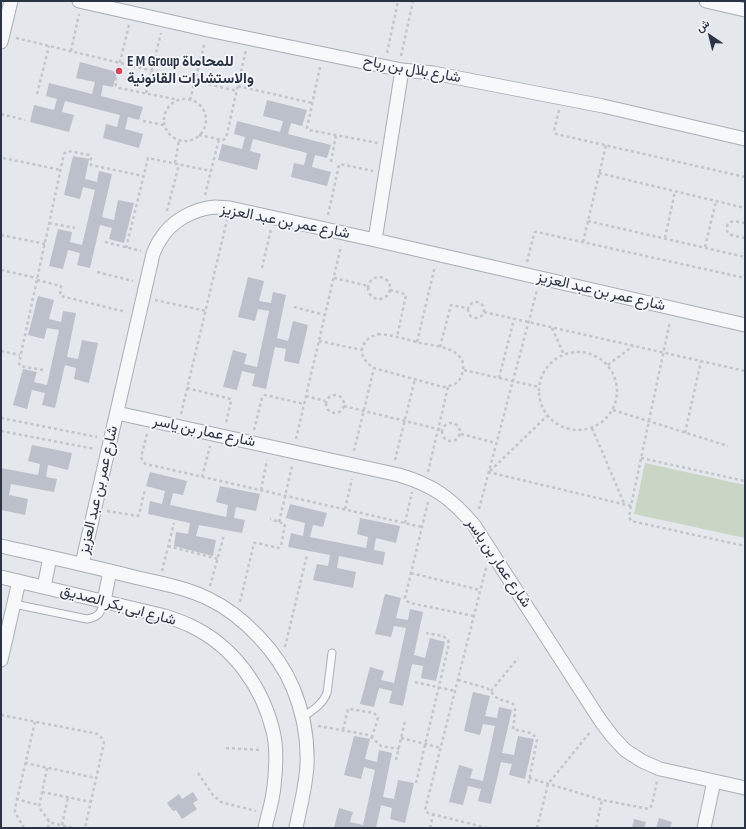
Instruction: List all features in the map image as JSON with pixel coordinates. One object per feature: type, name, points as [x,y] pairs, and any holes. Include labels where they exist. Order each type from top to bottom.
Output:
[{"type":"street","points":[[2,39],[11,1]]},
{"type":"street","name":"شارع بلال بن رباح","points":[[80,1],[208,30],[400,70],[433,73],[603,106],[745,139]]},
{"type":"street","points":[[706,1],[745,10]]},
{"type":"street","points":[[375,240],[400,70]]},
{"type":"street","name":"شارع عمر بن عبد العزيز","points":[[82,564],[153,254],[160,238],[172,225],[186,215],[202,209],[216,207],[230,208],[438,254],[745,325]]},
{"type":"street","name":"شارع عمار بن ياسر","points":[[117,413],[392,473],[424,484],[448,498],[474,525],[600,720],[612,736],[626,750],[642,761],[660,769],[745,788]]},
{"type":"street","name":"شارع ابى بكر الصديق","points":[[1,546],[187,590],[207,598],[237,616],[261,639],[281,666],[293,688],[303,721],[307,744],[307,765],[305,785],[296,828]]},
{"type":"street","points":[[44,587],[50,557]]},
{"type":"street","points":[[104,601],[110,571]]},
{"type":"street","name":"شارع ابى بكر الصديق","points":[[1,576],[165,616],[191,626],[215,640],[236,659],[252,681],[265,706],[273,732],[275,751],[274,787],[265,828]]},
{"type":"street","points":[[1,660],[19,581]]},
{"type":"street","points":[[704,828],[714,781]]},
{"type":"lane","points":[[14,604],[87,619],[94,618],[99,614],[104,601]]},
{"type":"lane","points":[[303,721],[325,699],[332,653]]},
{"type":"path","points":[[71,51],[80,1]]},
{"type":"path","points":[[384,66],[398,1]]},
{"type":"path","points":[[400,70],[413,1]]},
{"type":"path","points":[[131,13],[115,82],[116,86],[119,88],[179,100],[190,100],[198,104],[203,110],[206,119],[204,128],[200,135],[193,140],[179,141],[167,132],[164,125],[164,117],[167,109],[172,103],[179,100]]},
{"type":"path","points":[[146,93],[164,20]]},
{"type":"path","points":[[190,100],[208,30]]},
{"type":"path","points":[[200,135],[223,140],[226,138],[249,38]]},
{"type":"path","points":[[2,39],[49,46],[237,91]]},
{"type":"path","points":[[37,94],[49,46]]},
{"type":"path","points":[[323,54],[307,128],[309,130],[390,145]]},
{"type":"path","points":[[238,86],[312,103]]},
{"type":"path","points":[[562,98],[554,133],[556,134],[745,177]]},
{"type":"path","points":[[1,114],[25,120]]},
{"type":"path","points":[[143,121],[164,125]]},
{"type":"path","points":[[331,162],[336,135]]},
{"type":"path","points":[[202,209],[219,139]]},
{"type":"path","points":[[175,163],[179,141]]},
{"type":"path","points":[[583,242],[606,145]]},
{"type":"path","points":[[43,370],[20,366],[19,363],[64,154],[68,151],[89,155],[91,165],[143,176]]},
{"type":"path","points":[[3,158],[61,170]]},
{"type":"path","points":[[126,248],[148,158],[211,171]]},
{"type":"path","points":[[166,216],[179,164]]},
{"type":"path","points":[[325,229],[340,164],[385,173]]},
{"type":"path","points":[[599,173],[745,208]]},
{"type":"path","points":[[665,238],[675,191]]},
{"type":"path","points":[[705,248],[716,201]]},
{"type":"path","points":[[178,426],[230,208]]},
{"type":"path","points":[[262,268],[273,218]]},
{"type":"path","points":[[588,221],[745,257]]},
{"type":"path","points":[[745,223],[733,221],[727,226],[727,231],[730,234],[745,238]]},
{"type":"path","points":[[49,223],[75,228]]},
{"type":"path","points":[[523,274],[535,232],[745,278]]},
{"type":"path","points":[[279,522],[304,404],[344,233]]},
{"type":"path","points":[[1,234],[45,244]]},
{"type":"path","points":[[105,242],[153,254]]},
{"type":"path","points":[[417,342],[438,254]]},
{"type":"path","points":[[1,270],[61,286],[61,296],[139,315]]},
{"type":"path","points":[[97,272],[146,284]]},
{"type":"path","points":[[334,278],[369,286]]},
{"type":"path","points":[[376,278],[382,278],[387,280],[390,285],[390,290],[387,295],[382,298],[377,298],[372,296],[369,291],[369,286],[376,278]]},
{"type":"path","points":[[474,525],[540,278]]},
{"type":"path","points":[[390,290],[406,295],[397,337]]},
{"type":"path","points":[[143,297],[206,311]]},
{"type":"path","points":[[478,302],[482,304],[484,312],[482,316],[473,318],[467,312],[468,308],[470,304],[478,302]]},
{"type":"path","points":[[440,347],[451,305],[468,308]]},
{"type":"path","points":[[294,307],[325,315]]},
{"type":"path","points":[[672,308],[628,517],[631,521],[745,546]]},
{"type":"path","points":[[484,312],[745,371]]},
{"type":"path","points":[[499,378],[514,319]]},
{"type":"path","points":[[551,328],[564,355]]},
{"type":"path","points":[[378,334],[397,337],[452,351],[458,355],[463,362],[464,370],[461,378],[456,384],[443,387],[374,368],[367,364],[363,358],[362,350],[364,342],[370,336],[378,334]]},
{"type":"path","points":[[319,341],[362,350]]},
{"type":"path","points":[[608,365],[633,346]]},
{"type":"path","points":[[1,351],[20,355]]},
{"type":"path","points":[[573,352],[582,352],[592,354],[608,365],[614,375],[618,387],[617,399],[613,410],[600,424],[580,431],[568,429],[556,424],[547,416],[539,397],[539,387],[547,367],[554,360],[573,352]]},
{"type":"path","points":[[685,433],[701,361]]},
{"type":"path","points":[[345,510],[363,410],[374,368]]},
{"type":"path","points":[[464,370],[539,387]]},
{"type":"path","points":[[392,473],[415,379]]},
{"type":"path","points":[[405,523],[424,484],[440,429],[448,387]]},
{"type":"path","points":[[187,388],[231,399],[202,477]]},
{"type":"path","points":[[334,394],[343,400],[344,406],[341,411],[335,413],[330,412],[326,407],[325,401],[328,397],[334,394]]},
{"type":"path","points":[[251,442],[263,396],[304,404]]},
{"type":"path","points":[[306,396],[325,401]]},
{"type":"path","points":[[344,406],[440,429]]},
{"type":"path","points":[[613,410],[728,446]]},
{"type":"path","points":[[488,472],[547,416]]},
{"type":"path","points":[[1,418],[109,446]]},
{"type":"path","points":[[150,420],[141,457],[143,462],[146,464],[422,527]]},
{"type":"path","points":[[450,422],[456,424],[460,428],[460,434],[457,439],[452,441],[446,440],[442,436],[440,429],[445,424],[450,422]]},
{"type":"path","points":[[592,428],[624,503]]},
{"type":"path","points":[[1,431],[109,446]]},
{"type":"path","points":[[460,434],[496,443]]},
{"type":"path","points":[[261,490],[270,446]]},
{"type":"path","points":[[641,458],[745,480]]},
{"type":"path","points":[[488,472],[624,503],[631,506]]},
{"type":"path","points":[[424,484],[422,527],[405,598],[407,601],[474,616]]},
{"type":"path","points":[[95,509],[138,516],[140,514],[145,490]]},
{"type":"path","points":[[237,616],[254,543],[280,548],[281,546],[285,526],[284,523],[270,520]]},
{"type":"path","points":[[159,583],[174,523]]},
{"type":"path","points":[[207,598],[224,535]]},
{"type":"path","points":[[168,546],[218,559]]},
{"type":"path","points":[[487,828],[428,814],[425,810],[490,550]]},
{"type":"path","points":[[281,666],[307,555]]},
{"type":"path","points":[[411,573],[480,590]]},
{"type":"path","points":[[416,783],[449,644],[448,640],[443,636],[426,633]]},
{"type":"path","points":[[491,691],[518,658]]},
{"type":"path","points":[[458,680],[487,688],[498,699],[513,704],[515,709],[514,730],[532,733],[536,736],[537,740],[528,786]]},
{"type":"path","points":[[415,682],[455,691]]},
{"type":"path","points":[[343,730],[348,709],[374,713],[378,718],[372,738]]},
{"type":"path","points":[[1,715],[98,734],[101,736],[104,743],[85,828]]},
{"type":"path","points":[[537,828],[548,784],[600,720]]},
{"type":"path","points":[[303,721],[367,735],[382,746],[399,749]]},
{"type":"path","points":[[396,760],[405,721]]},
{"type":"path","points":[[24,828],[14,812],[35,722]]},
{"type":"path","points":[[401,738],[441,748]]},
{"type":"path","points":[[226,748],[275,751]]},
{"type":"path","points":[[25,763],[96,778]]},
{"type":"path","points":[[47,768],[39,805],[40,809],[49,821],[73,828]]},
{"type":"path","points":[[529,778],[602,800],[649,809],[652,805],[660,769]]},
{"type":"path","points":[[198,773],[213,795],[221,802],[268,814]]},
{"type":"path","points":[[42,792],[90,802]]},
{"type":"path","points":[[62,825],[68,797]]},
{"type":"path","points":[[16,800],[39,805]]},
{"type":"path","points":[[596,828],[602,800]]},
{"type":"path","points":[[430,828],[433,815]]},
{"type":"path","points":[[48,828],[49,821]]},
{"type":"green space","points":[[645,463],[745,485],[745,538],[634,514]]},
{"type":"building","points":[[80,62],[117,72],[113,87],[103,85],[101,96],[143,107],[139,120],[128,117],[125,129],[143,134],[139,148],[103,138],[106,124],[117,127],[120,115],[65,101],[62,112],[74,115],[69,132],[30,122],[34,105],[54,110],[57,99],[46,96],[49,83],[92,94],[95,82],[76,78]]},
{"type":"building","points":[[267,100],[307,110],[302,126],[291,123],[288,134],[331,145],[327,158],[315,155],[312,167],[331,172],[327,186],[291,177],[294,163],[304,165],[307,153],[253,139],[250,151],[261,154],[257,170],[218,160],[222,144],[242,149],[245,137],[234,134],[237,121],[280,132],[283,121],[263,116]]},
{"type":"building","points":[[73,156],[89,159],[85,179],[97,182],[99,171],[112,174],[102,217],[114,220],[118,200],[134,203],[124,243],[109,239],[112,228],[100,225],[90,268],[77,265],[80,253],[68,250],[63,269],[49,266],[58,229],[72,232],[70,242],[82,245],[95,190],[83,187],[80,199],[64,195]]},
{"type":"building","points":[[248,277],[264,281],[259,301],[271,303],[273,292],[286,295],[277,338],[288,341],[293,321],[308,325],[299,364],[284,361],[286,349],[275,347],[266,389],[252,386],[255,374],[242,371],[237,390],[223,387],[233,350],[247,354],[244,364],[257,367],[269,311],[258,309],[255,321],[238,317]]},
{"type":"building","points":[[38,296],[54,300],[49,319],[61,322],[63,311],[76,313],[67,357],[78,359],[82,340],[98,343],[89,383],[74,379],[76,368],[65,365],[55,408],[42,405],[45,393],[32,390],[27,409],[13,405],[23,369],[37,372],[34,382],[47,385],[59,330],[47,328],[44,339],[28,335]]},
{"type":"building","points":[[32,445],[72,453],[68,470],[48,465],[46,477],[57,479],[54,492],[11,484],[9,495],[28,499],[25,515],[1,510],[1,468],[38,475],[40,464],[28,461]]},
{"type":"building","points":[[150,472],[187,481],[183,495],[173,493],[170,505],[226,517],[228,505],[216,502],[220,486],[260,494],[256,511],[236,507],[234,518],[245,520],[242,533],[199,525],[196,536],[216,540],[213,556],[174,546],[176,532],[188,534],[190,523],[148,514],[150,501],[162,504],[165,491],[146,486]]},
{"type":"building","points":[[290,504],[327,513],[323,527],[313,525],[310,537],[366,548],[368,537],[357,534],[360,518],[400,526],[396,543],[376,538],[374,550],[385,552],[383,565],[339,556],[337,568],[356,572],[353,588],[313,580],[317,564],[328,566],[330,555],[288,547],[291,533],[303,536],[305,523],[286,518]]},
{"type":"building","points":[[385,594],[401,598],[396,618],[408,620],[410,609],[423,612],[414,655],[425,658],[430,638],[445,642],[436,681],[421,678],[423,666],[412,664],[403,706],[389,703],[392,691],[379,688],[374,707],[360,704],[370,667],[384,671],[381,680],[394,683],[406,628],[394,626],[391,637],[375,634]]},
{"type":"building","points":[[473,692],[490,696],[485,716],[497,718],[499,707],[512,710],[502,753],[514,755],[518,736],[534,739],[525,779],[509,775],[512,764],[501,762],[491,804],[478,801],[481,789],[468,786],[463,805],[449,802],[459,765],[473,769],[470,778],[483,781],[495,726],[483,724],[480,735],[464,731]]},
{"type":"building","points":[[354,736],[370,739],[365,759],[377,762],[379,750],[392,753],[383,797],[394,799],[398,780],[414,783],[405,823],[390,819],[392,808],[381,805],[376,828],[334,828],[339,808],[353,812],[350,822],[363,825],[375,770],[364,767],[361,779],[344,775]]},
{"type":"building","points":[[193,792],[198,800],[193,803],[197,809],[182,819],[176,810],[173,811],[167,803],[179,794],[182,799]]},
{"type":"building","points":[[659,818],[672,822],[670,828],[656,828]]},
{"type":"building","points":[[634,819],[646,822],[644,828],[632,828]]},
{"type":"place","name":"E M Group للمحاماة والاستشارات القانونية","points":[[119,71]]}]
